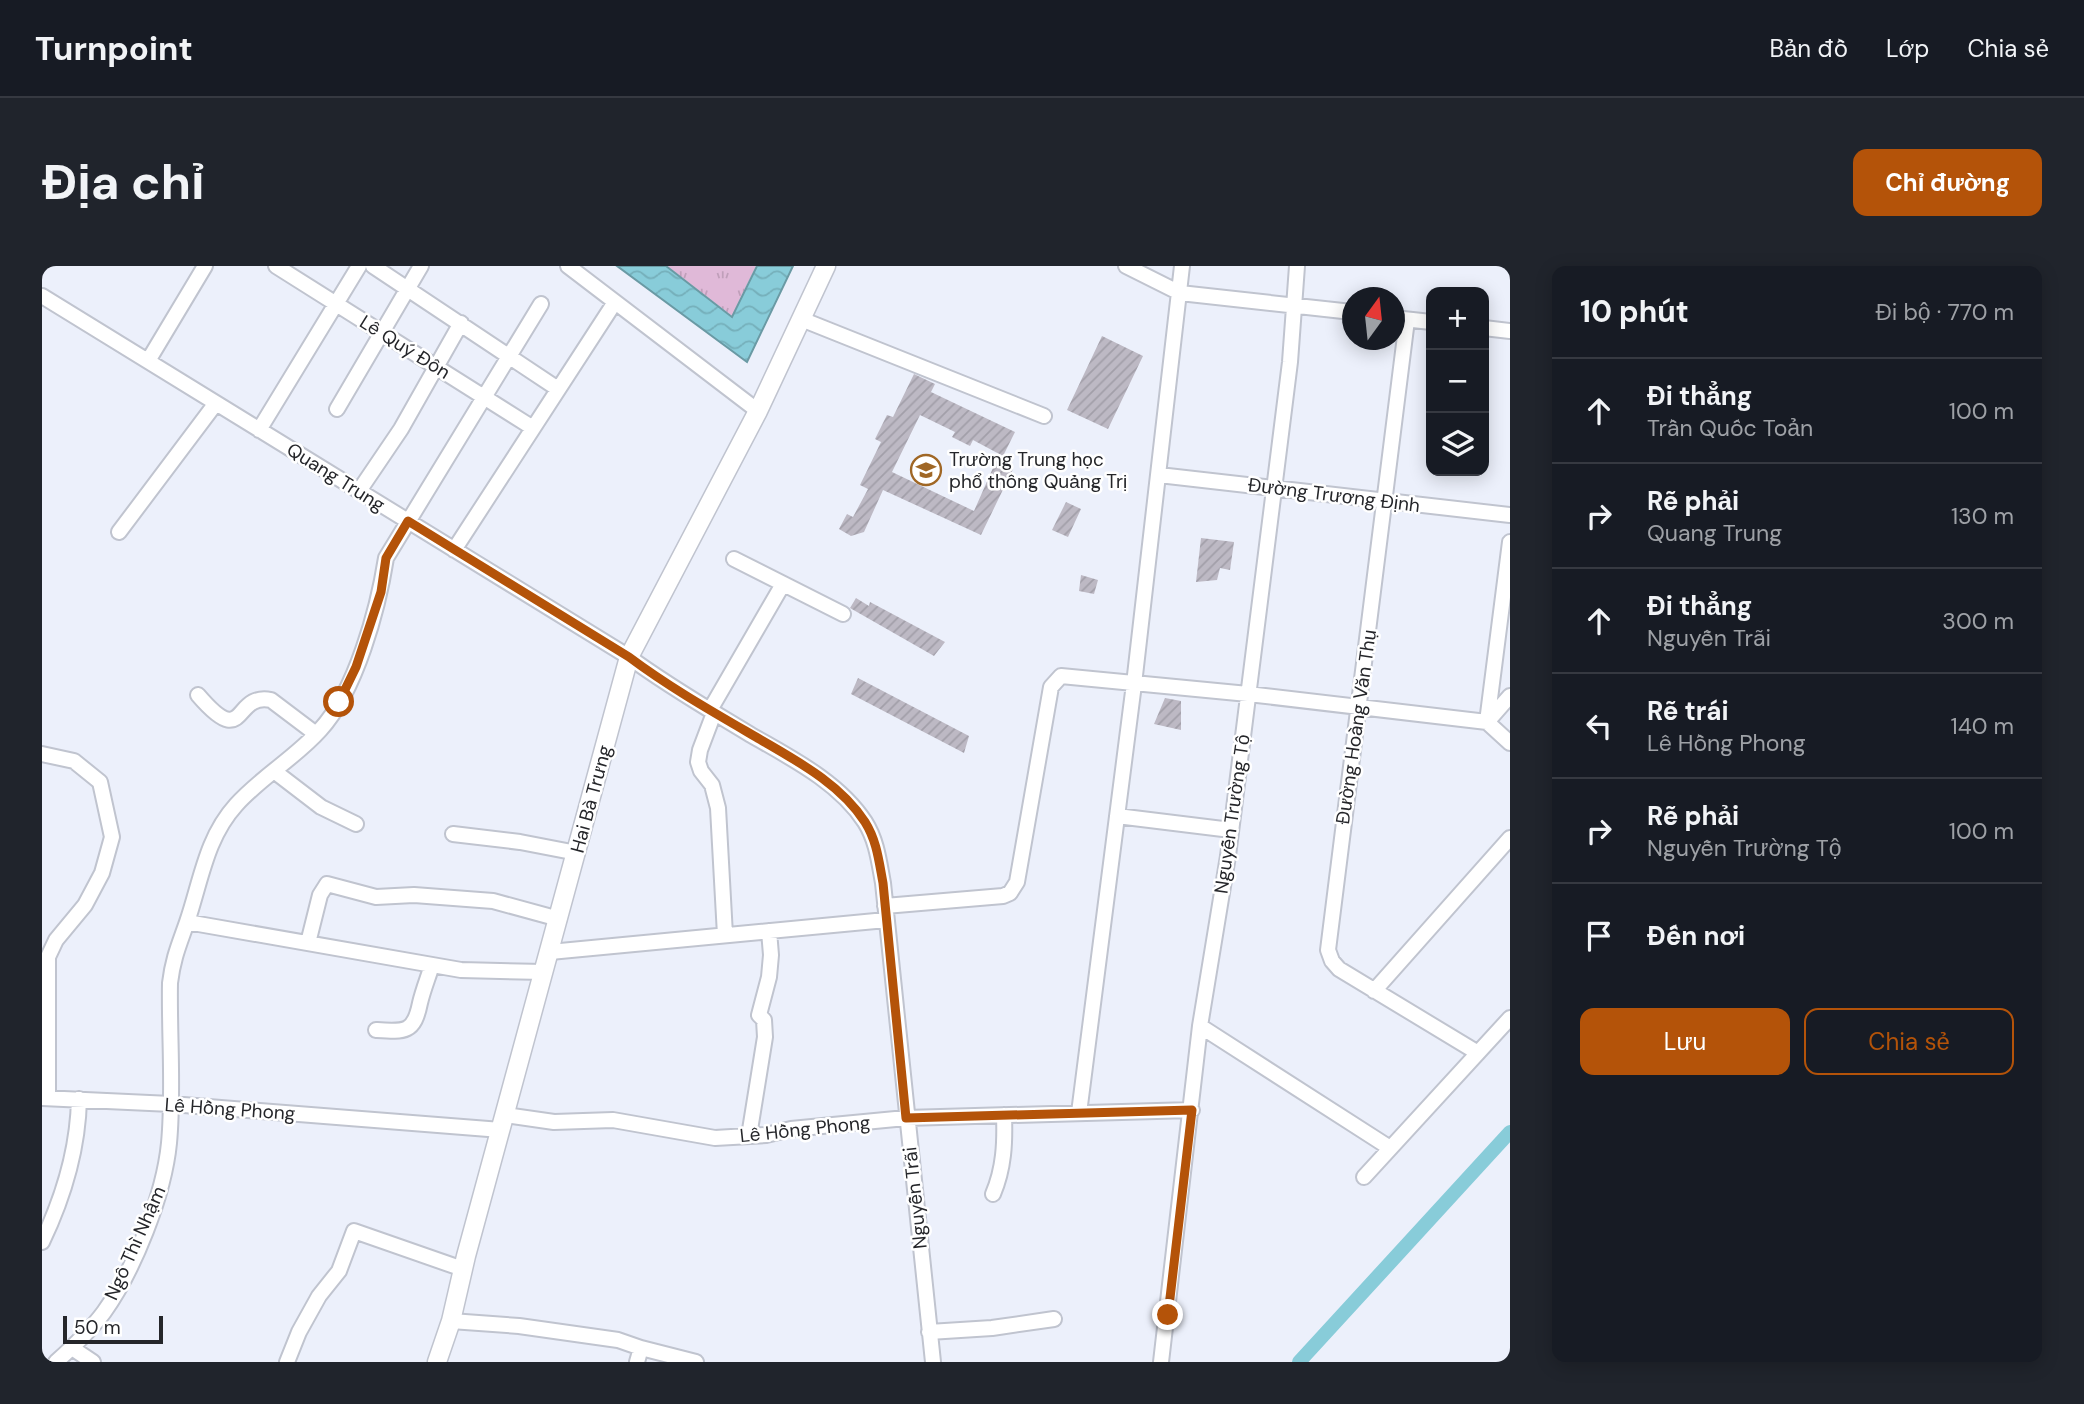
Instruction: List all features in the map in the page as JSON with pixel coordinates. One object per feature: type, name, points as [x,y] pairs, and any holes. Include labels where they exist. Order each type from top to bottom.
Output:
[{"type":"main road","name":"Hai Bà Trưng","points":[[437,1362],[451,1321],[629,657],[758,411],[826,266]]},
{"type":"street","points":[[148,361],[205,266]]},
{"type":"street","name":"Lê Quý Đôn","points":[[276,266],[533,428]]},
{"type":"street","points":[[259,430],[359,266]]},
{"type":"street","points":[[373,266],[558,389]]},
{"type":"street","points":[[337,409],[421,266]]},
{"type":"street","points":[[568,266],[758,411]]},
{"type":"street","points":[[1126,266],[1180,293],[1342,311]]},
{"type":"street","points":[[1079,1113],[1134,684],[1182,266]]},
{"type":"street","name":"Nguyễn Trường Tộ","points":[[1161,1362],[1200,1026],[1231,830],[1290,362],[1297,266]]},
{"type":"street","name":"Quang Trung","points":[[43,298],[629,657]]},
{"type":"street","points":[[454,550],[615,302]]},
{"type":"street","name":"Ngô Thì Nhậm","points":[[56,1362],[105,1310],[127,1272],[154,1208],[167,1155],[171,1104],[170,983],[173,958],[187,922],[209,845],[236,805],[316,734],[339,702],[356,667],[381,592],[386,558],[541,304]]},
{"type":"street","points":[[801,319],[1044,416]]},
{"type":"street","points":[[1405,319],[1426,322]]},
{"type":"street","points":[[359,491],[401,429],[461,323]]},
{"type":"street","points":[[1489,329],[1510,331]]},
{"type":"street","name":"Đường Hoàng Văn Thụ","points":[[1398,350],[1385,501],[1328,950],[1339,969],[1478,1053]]},
{"type":"street","points":[[118,532],[216,403]]},
{"type":"street","name":"Đường Trương Định","points":[[1158,475],[1510,515]]},
{"type":"street","points":[[1487,722],[1510,542]]},
{"type":"street","points":[[734,559],[843,614]]},
{"type":"street","points":[[725,935],[718,808],[712,785],[701,771],[698,762],[712,711],[783,584]]},
{"type":"street","name":"Nguyễn Trãi","points":[[629,657],[663,682],[794,760],[832,786],[865,822],[877,846],[933,1362]]},
{"type":"street","points":[[550,952],[769,931],[1010,893],[1017,882],[1054,682],[1066,675],[1487,722],[1510,743]]},
{"type":"street","points":[[198,695],[215,715],[227,720],[236,718],[256,700],[271,700],[316,734]]},
{"type":"street","points":[[1487,722],[1510,696]]},
{"type":"street","points":[[42,754],[74,761],[100,782],[112,837],[102,873],[85,905],[56,940],[48,957],[45,1098]]},
{"type":"street","points":[[274,771],[321,807],[356,824]]},
{"type":"street","points":[[1117,816],[1231,830]]},
{"type":"street","points":[[453,834],[520,842],[577,853]]},
{"type":"street","points":[[1374,991],[1510,838]]},
{"type":"street","points":[[308,943],[320,895],[327,884],[376,897],[414,895],[494,901],[559,919]]},
{"type":"street","points":[[187,922],[432,965],[495,972],[544,972]]},
{"type":"street","points":[[749,1136],[765,1037],[764,1020],[759,1015],[769,978],[769,931]]},
{"type":"street","points":[[376,1030],[407,1028],[416,1020],[432,965]]},
{"type":"street","points":[[1364,1177],[1510,1018]]},
{"type":"street","points":[[1200,1026],[1390,1149]]},
{"type":"street","name":"Lê Hồng Phong","points":[[45,1098],[503,1123],[613,1120],[715,1139],[906,1118],[1192,1110]]},
{"type":"street","points":[[42,1242],[67,1181],[79,1130],[79,1099]]},
{"type":"street","points":[[993,1194],[1003,1162],[1004,1115]]},
{"type":"street","points":[[287,1362],[299,1332],[319,1296],[339,1270],[354,1231],[463,1269]]},
{"type":"street","points":[[929,1332],[992,1328],[1054,1319]]},
{"type":"street","points":[[451,1321],[618,1340],[639,1355],[696,1362]]},
{"type":"street","points":[[72,1348],[93,1362]]},
{"type":"green space","points":[[667,266],[756,266],[732,316]]},
{"type":"water","points":[[617,266],[666,266],[732,317],[757,266],[793,266],[747,362]]},
{"type":"building","points":[[1102,336],[1143,356],[1108,429],[1067,410]]},
{"type":"building","points":[[914,374],[935,384],[931,392],[1015,432],[1003,456],[973,440],[970,446],[952,437],[955,432],[920,415],[892,472],[974,511],[996,461],[1013,469],[981,535],[883,490],[864,532],[851,536],[839,529],[847,514],[853,517],[868,489],[860,485],[881,442],[875,439],[887,415],[893,417]]},
{"type":"building","points":[[1066,502],[1081,509],[1068,537],[1052,530]]},
{"type":"building","points":[[1201,538],[1234,542],[1230,570],[1220,568],[1217,580],[1196,582]]},
{"type":"building","points":[[1081,575],[1098,580],[1094,594],[1079,591]]},
{"type":"building","points":[[856,598],[869,606],[870,602],[945,642],[934,656],[850,608]]},
{"type":"building","points":[[858,678],[969,736],[964,753],[851,694]]},
{"type":"building","points":[[1165,698],[1181,701],[1181,730],[1154,724]]},
{"type":"waterway","points":[[1299,1362],[1510,1132]]},
{"type":"place","name":"Trường Trung học phổ thông Quảng Trị","points":[[926,470]]},
{"type":"route","points":[[339,702],[356,667],[381,592],[386,558],[408,521],[832,786],[865,822],[877,846],[906,1118],[1192,1110],[1168,1315]]}]
